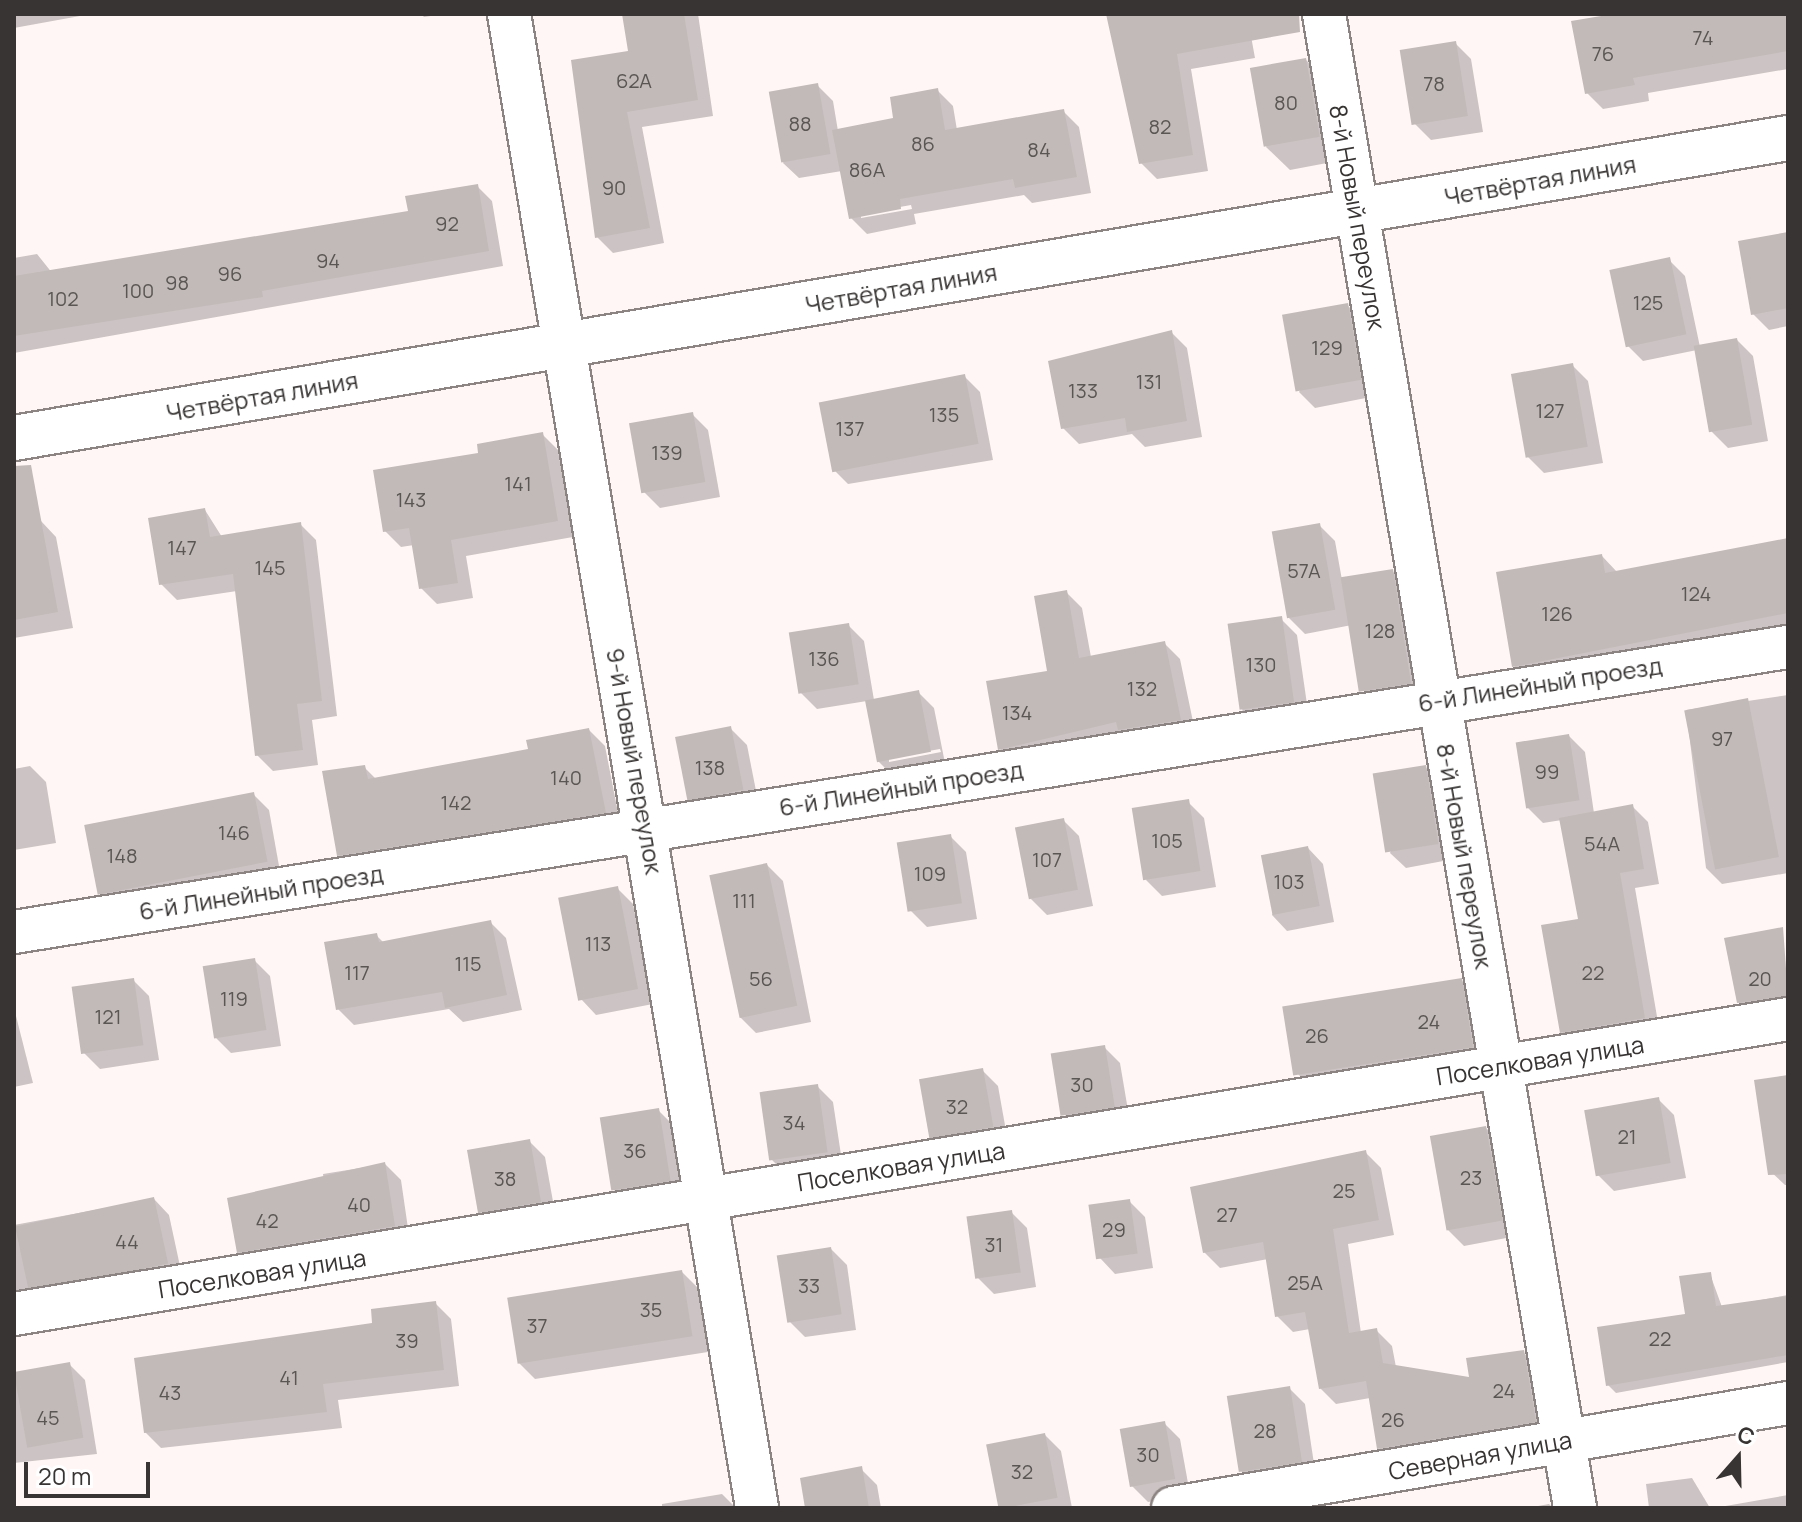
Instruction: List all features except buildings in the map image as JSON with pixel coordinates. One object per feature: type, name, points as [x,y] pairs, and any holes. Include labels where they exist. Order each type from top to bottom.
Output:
[{"type":"street","name":"9-й Новый переулок","points":[[509,14],[648,829],[757,1508]]},
{"type":"street","name":"8-й Новый переулок","points":[[1324,14],[1575,1508]]},
{"type":"street","name":"Четвёртая линия","points":[[14,438],[1788,138]]},
{"type":"street","name":"6-й Линейный проезд","points":[[14,932],[1439,700],[1788,647]]},
{"type":"street","name":"Поселковая улица","points":[[14,1314],[1788,1019]]},
{"type":"street","name":"Северная улица","points":[[1173,1508],[1788,1403]]}]
